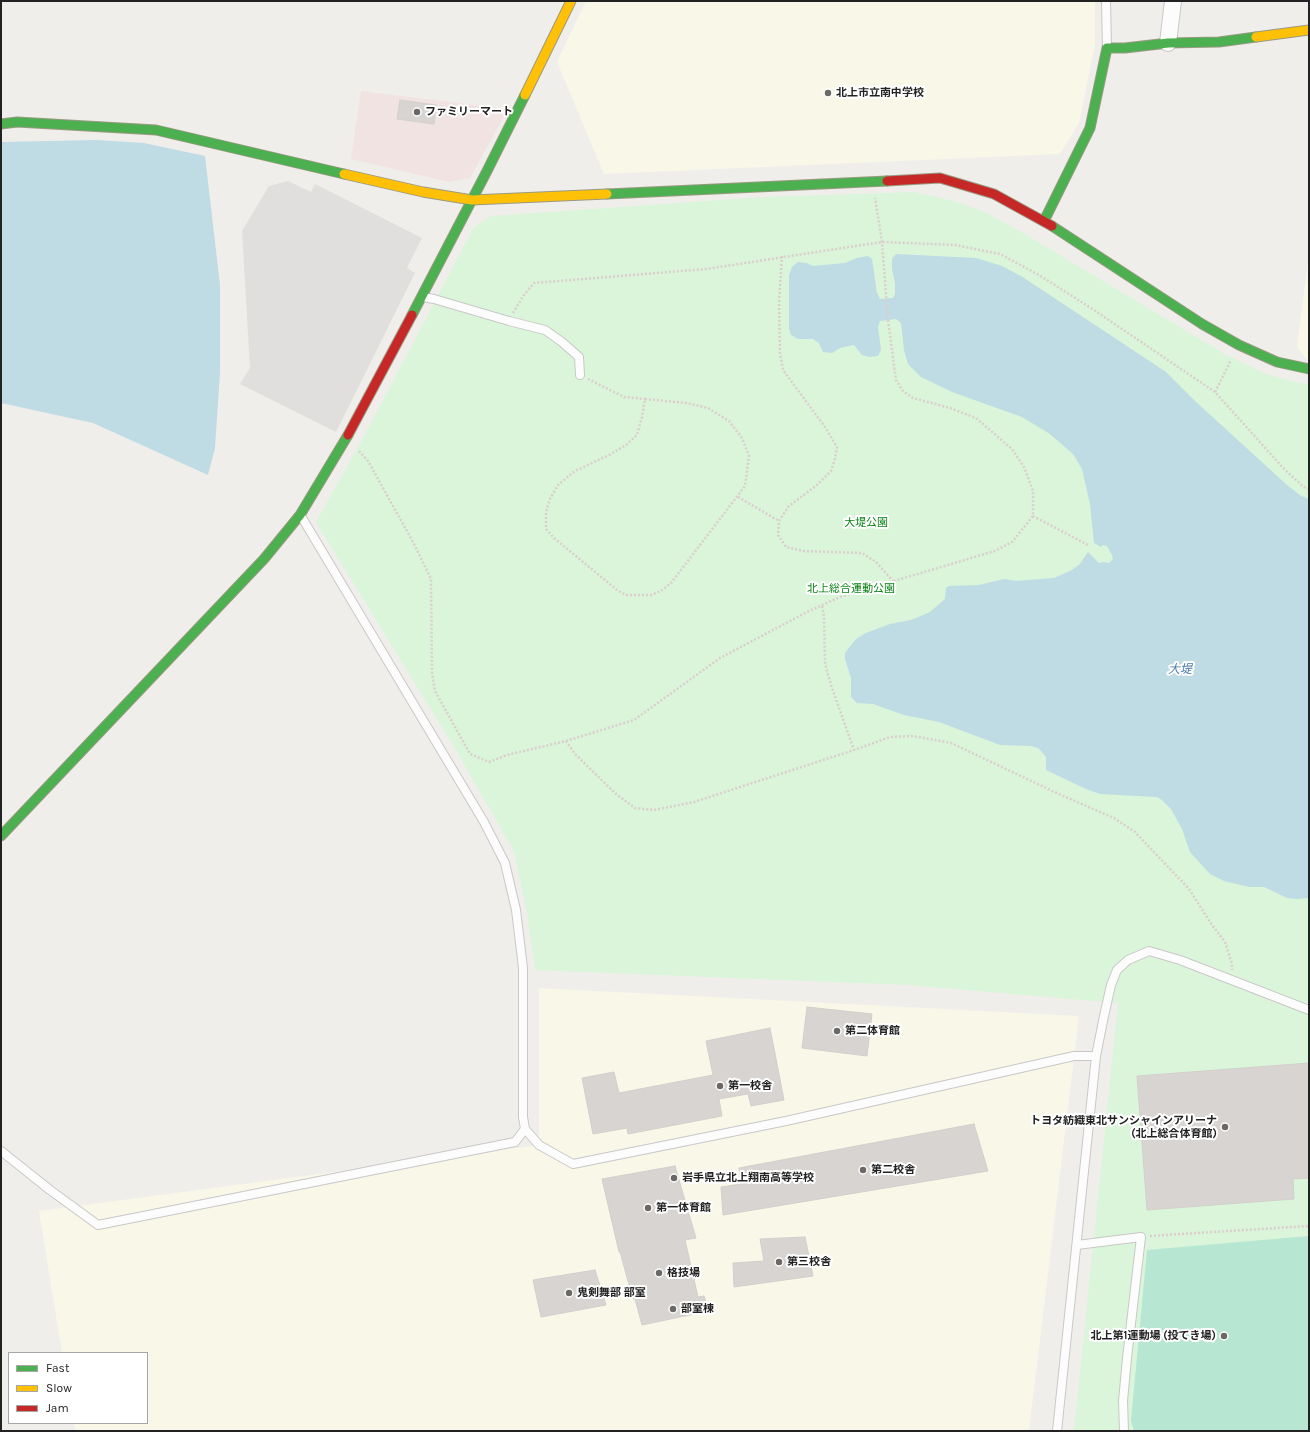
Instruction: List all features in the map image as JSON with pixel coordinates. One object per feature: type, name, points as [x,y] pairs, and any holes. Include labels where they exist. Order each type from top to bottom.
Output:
[{"type":"street","points":[[1,836],[264,559],[300,515],[347,438],[420,297],[488,171],[571,1]]},
{"type":"street","points":[[1168,43],[1173,1]]},
{"type":"street","points":[[1044,221],[1090,128],[1107,48],[1125,48],[1168,43],[1219,42],[1309,30]]},
{"type":"street","points":[[1,124],[17,122],[156,130],[423,192],[472,200],[940,178],[994,194],[1044,221],[1202,324],[1239,345],[1277,362],[1309,369]]},
{"type":"lane","points":[[1106,1],[1107,48]]},
{"type":"lane","points":[[420,297],[434,299],[545,330],[579,357],[580,375]]},
{"type":"lane","points":[[300,515],[484,822],[504,863],[516,910],[523,968],[523,1117],[525,1129],[539,1145],[573,1164],[786,1121],[1074,1056],[1096,1056]]},
{"type":"lane","points":[[1057,1431],[1096,1056],[1111,985],[1118,970],[1128,960],[1149,951],[1180,960],[1309,1010]]},
{"type":"lane","points":[[1,1151],[50,1190],[98,1225],[515,1142],[525,1129]]},
{"type":"lane","points":[[1077,1245],[1141,1237],[1123,1401],[1124,1431]]},
{"type":"path","points":[[347,438],[368,461],[414,544],[431,579],[432,673],[435,691],[470,754],[489,762],[507,755],[566,741],[634,720],[720,658],[807,612],[840,597],[995,551],[1012,542],[1033,516],[1033,491],[1024,467],[1012,449],[976,418],[950,408],[913,398],[903,391],[896,380],[886,294],[882,242],[872,180]]},
{"type":"path","points":[[509,321],[524,295],[534,283],[706,269],[782,256],[882,242],[955,246],[1000,254],[1039,275],[1091,308],[1215,392],[1285,470],[1304,487],[1309,489]]},
{"type":"path","points":[[782,256],[779,302],[780,353],[783,370],[825,427],[837,447],[836,459],[830,471],[817,485],[789,506],[779,520],[778,535],[786,547],[803,551],[862,554],[876,562],[893,581]]},
{"type":"path","points":[[1215,392],[1239,345]]},
{"type":"path","points":[[580,375],[624,397],[645,399],[686,403],[708,408],[729,421],[742,438],[749,456],[745,486],[671,583],[661,591],[651,595],[626,595],[617,590],[554,538],[546,529],[546,512],[550,499],[558,485],[575,471],[609,455],[626,445],[637,435],[645,399]]},
{"type":"path","points":[[738,497],[779,520]]},
{"type":"path","points":[[1033,516],[1088,545]]},
{"type":"path","points":[[822,606],[824,616],[825,664],[854,750]]},
{"type":"path","points":[[566,741],[575,754],[616,794],[635,808],[654,810],[694,802],[890,737],[913,736],[951,743],[1061,795],[1114,818],[1135,832],[1189,889],[1212,925],[1225,942],[1232,964],[1232,980]]},
{"type":"path","points":[[1141,1237],[1309,1226]]},
{"type":"shaded area","name":"北上市立南中学校","points":[[586,1],[1095,1],[1095,44],[1079,123],[1060,154],[604,174],[557,62]]},
{"type":"shaded area","points":[[361,91],[508,109],[470,178],[449,182],[351,159]]},
{"type":"shaded area","points":[[288,181],[311,192],[315,184],[422,238],[407,268],[415,273],[336,432],[240,384],[250,368],[242,231],[269,186]]},
{"type":"shaded area","points":[[1309,254],[1309,361],[1297,347]]},
{"type":"shaded area","name":"岩手県立北上翔南高等学校","points":[[539,988],[1079,1016],[1029,1431],[76,1431],[74,1424],[148,1424],[148,1352],[62,1352],[39,1211],[539,1145]]},
{"type":"green space","name":"大堤公園","points":[[914,192],[954,201],[985,212],[1023,233],[1223,353],[1266,374],[1295,382],[1309,384],[1309,1431],[1074,1431],[1118,1003],[907,985],[535,970],[527,913],[514,851],[454,747],[316,522],[361,442],[474,227],[491,216],[764,197]]},
{"type":"green space","name":"北上第1運動場 (投てき場)","points":[[1309,1236],[1309,1431],[1134,1431],[1131,1421],[1147,1250]]},
{"type":"water","points":[[96,140],[144,143],[205,156],[220,285],[220,372],[215,448],[208,475],[93,423],[1,403],[1,142]]},
{"type":"water","name":"大堤","points":[[896,254],[976,258],[1002,266],[1021,276],[1166,372],[1195,401],[1287,485],[1301,496],[1309,499],[1309,898],[1287,898],[1264,887],[1249,887],[1224,881],[1210,874],[1190,852],[1182,829],[1171,809],[1157,797],[1100,794],[1046,770],[1046,757],[1038,748],[1031,746],[1000,745],[939,722],[904,715],[873,704],[857,703],[851,697],[851,678],[845,659],[845,653],[856,639],[866,633],[890,624],[911,620],[930,612],[945,599],[946,588],[949,586],[979,585],[1004,579],[1016,581],[1054,578],[1072,570],[1080,564],[1088,552],[1099,563],[1109,563],[1113,559],[1107,546],[1103,545],[1101,547],[1094,543],[1090,504],[1082,469],[1073,454],[1050,434],[1022,417],[952,392],[921,377],[908,364],[904,350],[901,323],[896,319],[880,321],[878,327],[881,350],[878,356],[869,357],[862,355],[854,345],[840,348],[832,353],[823,352],[819,343],[813,339],[798,339],[791,335],[789,329],[789,275],[792,267],[798,262],[813,266],[845,263],[857,258],[868,256],[872,259],[877,293],[880,299],[893,298],[895,294],[895,283],[892,269],[892,259]]},
{"type":"building","name":"ファミリーマート","points":[[400,100],[436,105],[434,124],[397,119]]},
{"type":"building","name":"第二体育館","points":[[807,1007],[872,1014],[867,1056],[802,1048]]},
{"type":"building","name":"第一校舎","points":[[770,1028],[784,1100],[751,1106],[748,1094],[719,1099],[722,1116],[628,1134],[627,1128],[593,1134],[582,1078],[614,1072],[619,1093],[713,1075],[706,1041]]},
{"type":"building","name":"トヨタ紡織東北サンシャインアリーナ (北上総合体育館)","points":[[1309,1063],[1309,1178],[1293,1179],[1294,1199],[1147,1210],[1137,1076]]},
{"type":"building","name":"第二校舎","points":[[974,1124],[988,1171],[723,1215],[721,1187],[741,1184],[739,1168]]},
{"type":"building","points":[[675,1166],[696,1238],[685,1240],[698,1297],[704,1296],[709,1311],[642,1325],[619,1252],[602,1179]]},
{"type":"building","name":"第三校舎","points":[[805,1237],[813,1276],[734,1287],[733,1263],[764,1261],[760,1239]]},
{"type":"building","name":"鬼剣舞部 部室","points":[[595,1270],[606,1305],[541,1317],[533,1280]]},
{"type":"traffic: fast","points":[[1044,221],[1090,128],[1107,48],[1125,48],[1168,43],[1219,42],[1256,37]]},
{"type":"traffic: fast","points":[[412,315],[525,95]]},
{"type":"traffic: fast","points":[[1,124],[17,122],[156,130],[344,174]]},
{"type":"traffic: fast","points":[[607,194],[887,181]]},
{"type":"traffic: fast","points":[[1052,226],[1202,324],[1239,345],[1277,362],[1309,369]]},
{"type":"traffic: fast","points":[[1,836],[264,559],[300,515],[348,435]]},
{"type":"traffic: slow","points":[[525,95],[571,1]]},
{"type":"traffic: slow","points":[[1256,37],[1309,30]]},
{"type":"traffic: slow","points":[[344,174],[423,192],[472,200],[607,194]]},
{"type":"traffic: jam","points":[[887,181],[940,178],[994,194],[1052,226]]},
{"type":"traffic: jam","points":[[348,435],[412,315]]},
{"type":"place","name":"北上市立南中学校","points":[[828,93]]},
{"type":"place","name":"ファミリーマート","points":[[417,112]]},
{"type":"place","name":"第二体育館","points":[[837,1031]]},
{"type":"place","name":"第一校舎","points":[[720,1086]]},
{"type":"place","name":"トヨタ紡織東北サンシャインアリーナ (北上総合体育館)","points":[[1225,1127]]},
{"type":"place","name":"第二校舎","points":[[863,1170]]},
{"type":"place","name":"岩手県立北上翔南高等学校","points":[[674,1178]]},
{"type":"place","name":"第一体育館","points":[[648,1208]]},
{"type":"place","name":"第三校舎","points":[[779,1262]]},
{"type":"place","name":"格技場","points":[[659,1273]]},
{"type":"place","name":"鬼剣舞部 部室","points":[[569,1293]]},
{"type":"place","name":"部室棟","points":[[673,1309]]},
{"type":"place","name":"北上第1運動場 (投てき場)","points":[[1224,1336]]},
{"type":"park label","name":"北上総合運動公園","points":[[851,589]]}]
